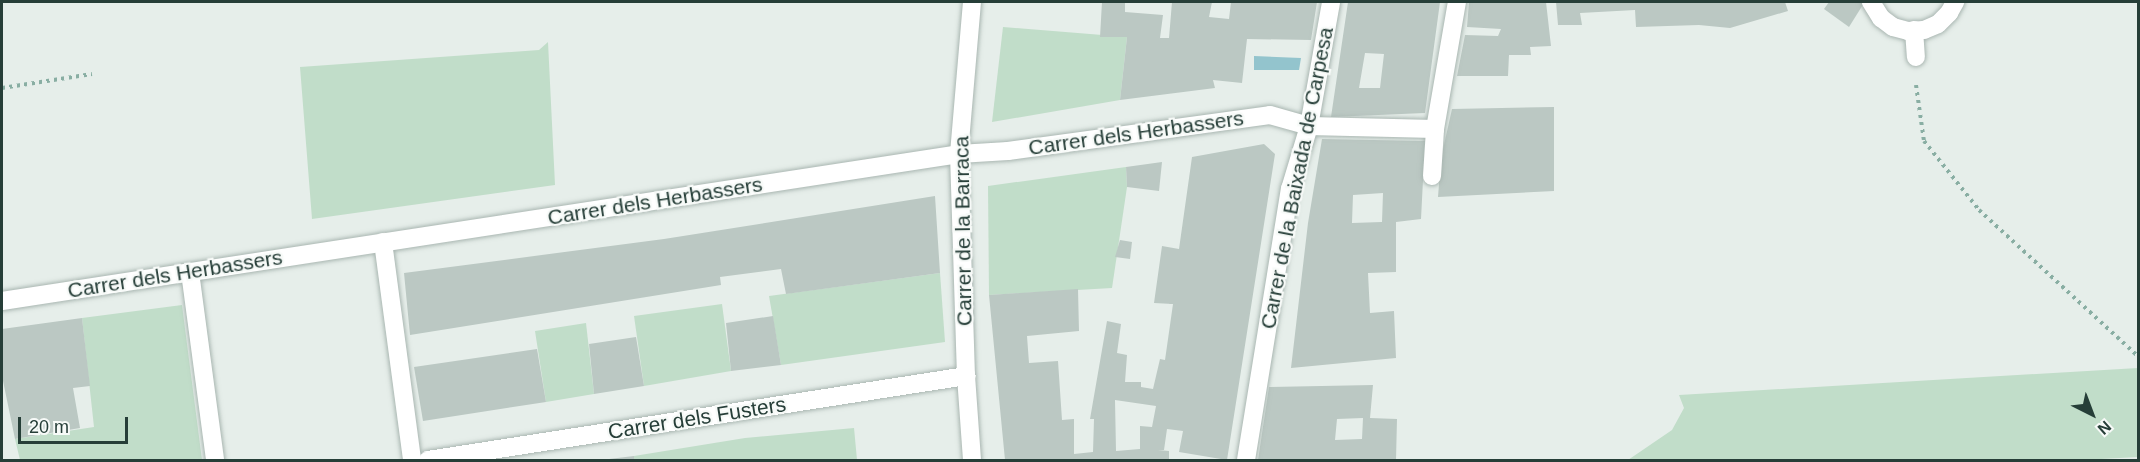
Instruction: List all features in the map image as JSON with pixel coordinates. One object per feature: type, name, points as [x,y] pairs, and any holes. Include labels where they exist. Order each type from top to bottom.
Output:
[{"type":"street","name":"Carrer de la Barraca","points":[[972,2],[959,154],[966,376],[972,460]]},
{"type":"street","name":"Carrer de la Baixada de Carpesa","points":[[1246,460],[1290,189],[1309,126],[1331,2]]},
{"type":"street","points":[[1432,176],[1435,129],[1457,2]]},
{"type":"street","points":[[1871,2],[1881,18],[1893,27],[1914,30],[1924,30],[1938,24],[1949,13],[1955,2]]},
{"type":"street","points":[[1914,30],[1916,57]]},
{"type":"street","name":"Carrer dels Herbassers","points":[[2,301],[959,154],[1041,147],[1270,115],[1309,126],[1435,129]]},
{"type":"street","points":[[383,242],[412,460]]},
{"type":"street","points":[[190,272],[215,460]]},
{"type":"street","name":"Carrer dels Fusters","points":[[428,460],[966,376]]},
{"type":"path","points":[[1916,57],[1916,95],[1924,141],[1978,210],[2139,356]]},
{"type":"path","points":[[2,88],[92,74]]},
{"type":"green space","points":[[1003,27],[1127,37],[1120,100],[992,122]]},
{"type":"green space","points":[[548,42],[555,185],[312,219],[300,67],[539,50]]},
{"type":"green space","points":[[1126,167],[1127,187],[1112,288],[989,295],[988,186]]},
{"type":"green space","points":[[940,273],[945,342],[781,365],[769,296]]},
{"type":"green space","points":[[722,304],[731,371],[644,386],[634,316]]},
{"type":"green space","points":[[182,305],[202,460],[20,460],[15,439],[94,427],[82,318]]},
{"type":"green space","points":[[586,323],[594,394],[546,402],[535,331]]},
{"type":"green space","points":[[2138,368],[2138,457],[2083,460],[1628,460],[1672,430],[1684,408],[1679,395]]},
{"type":"green space","points":[[854,428],[857,460],[634,460],[634,456],[745,438]]},
{"type":"water","points":[[1254,56],[1301,58],[1299,70],[1254,70]]},
{"type":"building","points":[[1102,2],[1125,2],[1125,12],[1163,15],[1160,38],[1169,38],[1172,2],[1212,2],[1209,17],[1229,19],[1231,2],[1317,2],[1311,40],[1247,39],[1242,83],[1213,80],[1215,88],[1120,100],[1127,37],[1100,37]]},
{"type":"building","points":[[1348,2],[1440,2],[1425,113],[1331,117]],"holes":[[[1365,53],[1384,54],[1380,88],[1359,88]]]},
{"type":"building","points":[[1469,2],[1546,2],[1551,46],[1530,47],[1531,55],[1509,55],[1508,76],[1457,76],[1465,35],[1498,36],[1501,29],[1467,27]]},
{"type":"building","points":[[1556,2],[1785,2],[1788,11],[1730,28],[1699,25],[1636,27],[1635,10],[1580,13],[1582,25],[1558,25]]},
{"type":"building","points":[[1829,2],[1864,3],[1849,27],[1824,9]]},
{"type":"building","points":[[1554,107],[1554,191],[1438,197],[1441,158],[1452,109]]},
{"type":"building","points":[[1322,139],[1425,141],[1421,219],[1396,222],[1396,272],[1368,273],[1370,313],[1394,311],[1396,358],[1291,368],[1308,223]],"holes":[[[1383,193],[1382,222],[1352,223],[1353,195]]]},
{"type":"building","points":[[1264,144],[1275,154],[1227,460],[1179,452],[1183,431],[1167,429],[1164,450],[1158,450],[1169,451],[1169,460],[1005,460],[989,295],[1078,289],[1079,331],[1027,336],[1029,363],[1058,361],[1062,420],[1074,419],[1074,454],[1093,452],[1094,419],[1090,419],[1107,321],[1121,324],[1117,353],[1127,355],[1125,382],[1141,382],[1141,387],[1153,389],[1160,359],[1165,360],[1173,304],[1154,303],[1162,246],[1179,249],[1192,157]],"holes":[[[1115,400],[1156,406],[1152,427],[1140,426],[1140,449],[1116,451]]]},
{"type":"building","points":[[1162,162],[1159,191],[1127,187],[1126,167]]},
{"type":"building","points":[[935,196],[940,273],[786,294],[781,269],[720,277],[721,285],[410,335],[404,273],[664,239]]},
{"type":"building","points":[[1120,240],[1132,242],[1130,259],[1115,257]]},
{"type":"building","points":[[773,316],[781,365],[731,371],[726,323]]},
{"type":"building","points":[[82,318],[90,386],[73,388],[80,428],[15,439],[2,376],[2,329]]},
{"type":"building","points":[[636,337],[644,386],[594,394],[589,344]]},
{"type":"building","points":[[537,349],[546,402],[423,421],[414,367]]},
{"type":"building","points":[[1373,385],[1370,418],[1397,419],[1396,460],[1258,460],[1269,387]],"holes":[[[1363,418],[1362,439],[1335,440],[1337,419]]]},
{"type":"building","points":[[634,456],[634,460],[609,460],[609,459]]}]
